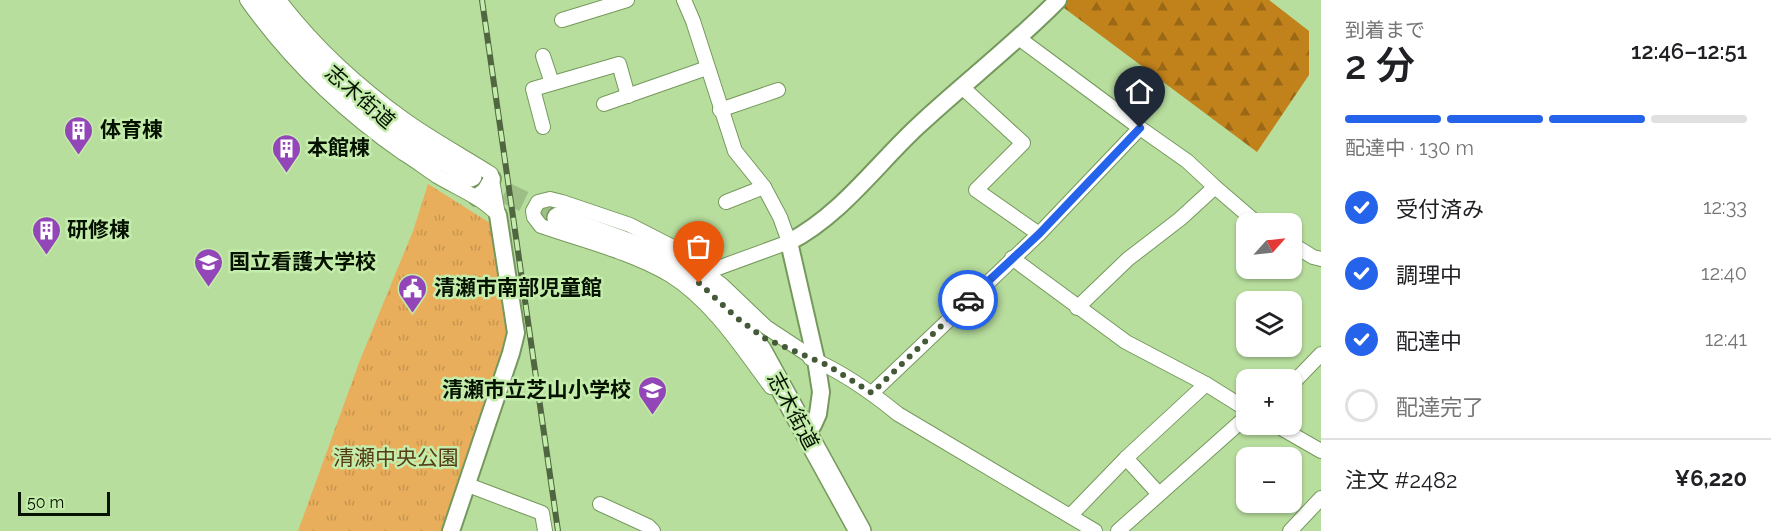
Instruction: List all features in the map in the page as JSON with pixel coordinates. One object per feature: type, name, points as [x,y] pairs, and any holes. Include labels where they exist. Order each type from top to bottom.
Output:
[{"type":"main road","name":"志木街道","points":[[265,0],[305,47],[364,105],[433,155],[471,176]]},
{"type":"main road","name":"志木街道","points":[[558,218],[654,253],[712,294],[737,318],[760,351],[860,531]]},
{"type":"street","points":[[247,0],[294,56],[350,111],[398,149],[430,171],[477,197],[498,215]]},
{"type":"street","points":[[279,0],[314,40],[376,98],[407,121],[491,174],[516,333],[452,531]]},
{"type":"street","points":[[562,20],[627,0]]},
{"type":"street","points":[[684,0],[693,21],[735,151],[764,187],[780,217],[789,243],[816,360],[821,392],[818,414],[813,425],[801,427],[735,336],[672,276],[645,263],[542,226],[534,217],[533,211],[538,202],[550,199],[630,225],[671,246],[707,272],[766,327],[816,360]]},
{"type":"street","points":[[707,272],[789,243],[804,235],[832,212],[903,140],[1020,39],[1058,0]]},
{"type":"street","points":[[1020,39],[1187,161],[1245,213]]},
{"type":"street","points":[[543,56],[552,83]]},
{"type":"street","points":[[543,127],[533,89],[619,64],[628,96]]},
{"type":"street","points":[[604,104],[707,68]]},
{"type":"street","points":[[962,87],[1023,143],[976,189],[1039,234]]},
{"type":"street","points":[[720,110],[778,90]]},
{"type":"street","points":[[872,393],[1039,234],[1140,128]]},
{"type":"street","points":[[477,197],[492,179]]},
{"type":"street","points":[[726,202],[764,187]]},
{"type":"street","points":[[1077,308],[1128,259],[1180,219],[1215,187]]},
{"type":"street","points":[[1302,250],[1321,259]]},
{"type":"street","points":[[1012,258],[1126,342],[1206,384],[1236,403]]},
{"type":"street","points":[[737,318],[764,338],[827,365],[872,393],[898,414],[1095,531]]},
{"type":"street","points":[[1302,374],[1321,354]]},
{"type":"street","points":[[1070,516],[1126,458],[1206,384]]},
{"type":"street","points":[[1118,531],[1236,426]]},
{"type":"street","points":[[1293,435],[1321,451]]},
{"type":"street","points":[[1126,458],[1159,494]]},
{"type":"street","points":[[468,485],[542,513],[545,531]]},
{"type":"street","points":[[1290,531],[1321,498]]},
{"type":"street","points":[[600,504],[648,526],[653,531]]},
{"type":"green space","points":[[1058,0],[1269,0],[1309,31],[1309,75],[1257,152],[1056,2]]},
{"type":"green space","name":"清瀬中央公園","points":[[428,184],[490,223],[511,333],[442,531],[298,531],[360,360],[413,231]]},
{"type":"tunnel","points":[[477,179],[558,218]]},
{"type":"railway","points":[[482,0],[558,531]]},
{"type":"way so far","points":[[699,283],[737,318],[764,338],[827,365],[872,393],[968,300]]},
{"type":"place","name":"体育棟","points":[[79,156]]},
{"type":"place","name":"本館棟","points":[[286,174]]},
{"type":"place","name":"研修棟","points":[[46,256]]},
{"type":"place","name":"国立看護大学校","points":[[208,288]]},
{"type":"place","name":"清瀬市南部児童館","points":[[413,314]]},
{"type":"place","name":"清瀬市立芝山小学校","points":[[652,416]]},
{"type":"route","points":[[968,300],[1039,234],[1140,128]]}]
